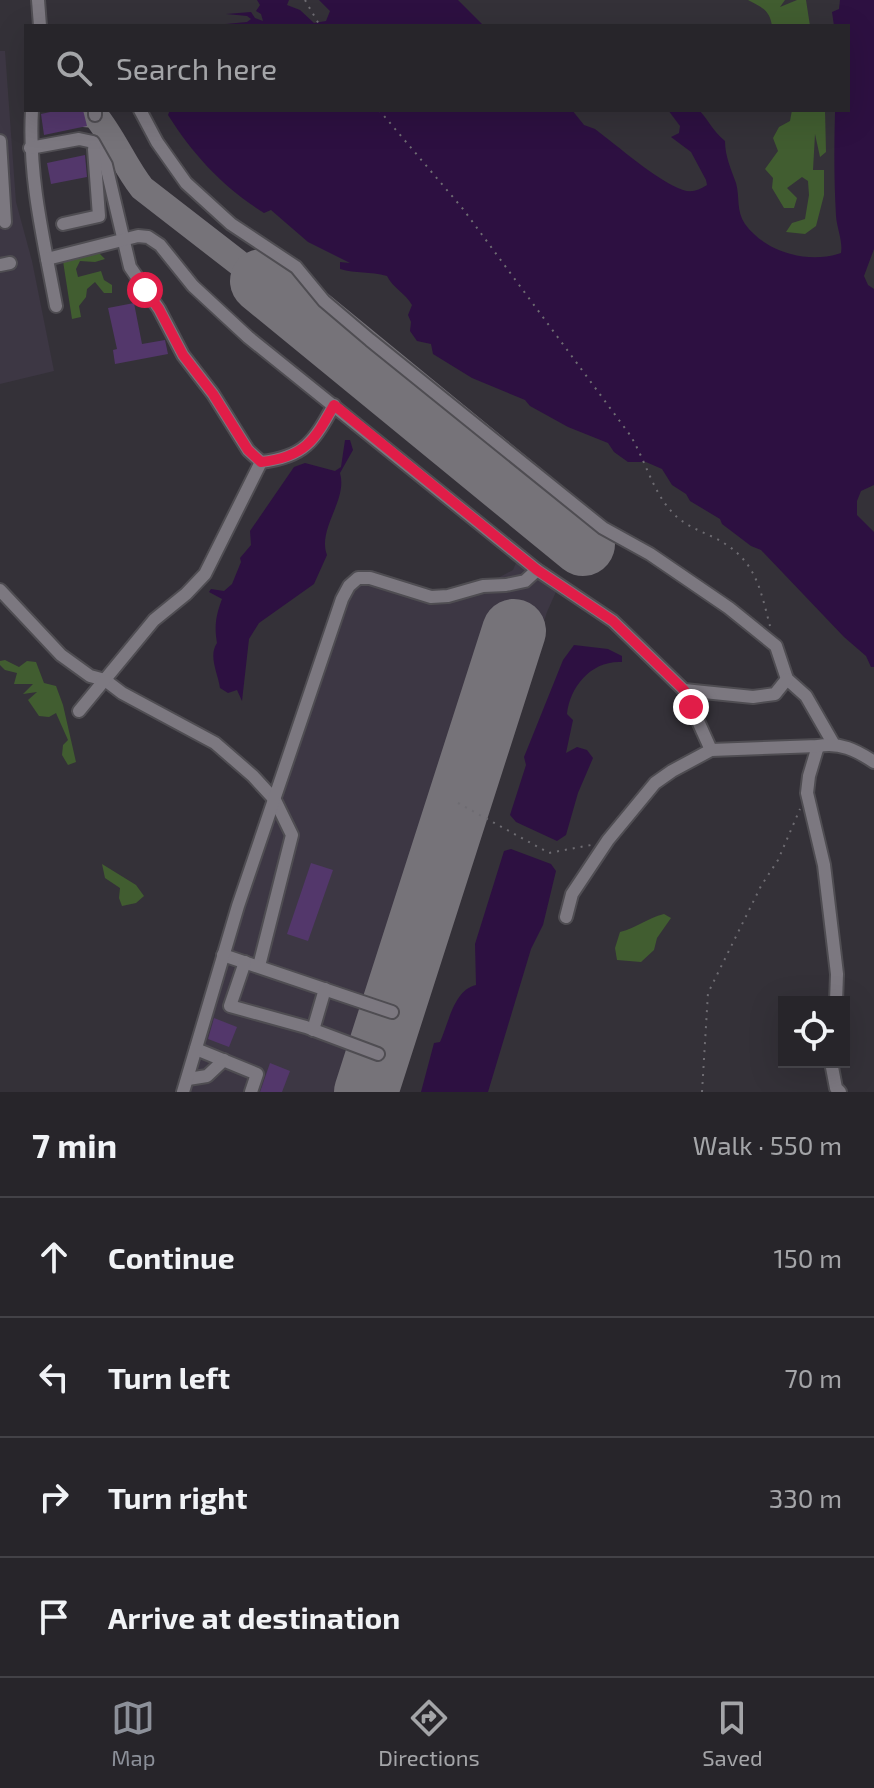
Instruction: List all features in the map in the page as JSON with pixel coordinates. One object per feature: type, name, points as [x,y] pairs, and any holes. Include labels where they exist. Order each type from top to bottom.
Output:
[{"type":"lane","points":[[38,0],[40,24]]},
{"type":"lane","points":[[32,112],[30,148],[34,189],[56,306]]},
{"type":"lane","points":[[141,112],[157,142],[186,183],[231,224],[296,267],[324,301],[603,528],[650,554],[729,608],[776,646],[787,679],[806,696],[833,743]]},
{"type":"lane","points":[[30,148],[79,139],[93,142],[106,165],[130,267],[159,309],[183,355],[213,394],[248,450],[261,462],[280,460],[303,451],[317,436],[334,405]]},
{"type":"lane","points":[[0,141],[5,222]]},
{"type":"lane","points":[[63,224],[99,216],[93,142]]},
{"type":"lane","points":[[47,259],[138,236],[148,237],[160,245],[193,286],[248,337],[537,570],[613,621],[684,690],[711,750]]},
{"type":"lane","points":[[79,711],[154,620],[205,574],[261,462]]},
{"type":"lane","points":[[183,1092],[238,906],[342,599],[358,578],[370,578],[431,597],[448,596],[475,587],[525,581],[537,570]]},
{"type":"lane","points":[[0,590],[61,655],[90,676],[105,680],[122,693],[215,743],[275,800],[292,835],[259,966]]},
{"type":"lane","points":[[684,690],[753,697],[775,694],[787,679]]},
{"type":"lane","points":[[566,917],[572,894],[608,840],[655,783],[711,750],[833,743],[858,751],[874,762]]},
{"type":"lane","points":[[818,746],[807,793],[824,865],[837,974],[836,996]]},
{"type":"lane","points":[[223,955],[392,1012]]},
{"type":"lane","points":[[245,962],[230,1006],[313,1030],[378,1054]]},
{"type":"lane","points":[[313,1030],[325,989]]},
{"type":"lane","points":[[196,1049],[257,1074],[251,1092]]},
{"type":"lane","points":[[188,1079],[207,1076],[224,1060]]},
{"type":"lane","points":[[832,1068],[836,1088],[840,1092]]},
{"type":"path","points":[[305,0],[319,24]]},
{"type":"path","points":[[381,112],[463,209],[630,435],[670,511],[686,524],[724,542],[743,557],[756,576],[776,646]]},
{"type":"path","points":[[702,1092],[708,993],[761,886],[778,860],[807,793]]},
{"type":"path","points":[[458,803],[549,853],[608,840]]},
{"type":"shaded area","points":[[257,0],[289,0],[287,5],[300,10],[314,23],[326,21],[330,11],[319,0],[458,0],[482,24],[226,24],[251,19],[226,14],[251,12],[263,21],[256,11],[260,5]]},
{"type":"shaded area","points":[[840,0],[874,0],[874,249],[864,276],[874,289],[874,485],[861,491],[857,515],[874,532],[874,667],[761,550],[690,501],[686,494],[672,485],[662,469],[646,462],[628,462],[608,443],[568,427],[530,406],[525,400],[472,378],[433,354],[431,344],[417,341],[410,331],[408,315],[412,305],[387,276],[340,269],[340,262],[350,263],[308,242],[271,210],[264,213],[249,203],[210,170],[168,115],[169,112],[574,112],[584,125],[595,129],[650,171],[689,191],[707,185],[706,180],[691,152],[671,137],[679,133],[680,126],[670,112],[701,112],[725,141],[740,214],[745,224],[764,242],[789,254],[829,256],[841,253],[835,203],[835,112],[850,112],[850,24],[834,24],[832,12],[839,9]]},
{"type":"shaded area","points":[[0,51],[5,51],[16,202],[32,261],[54,371],[0,384]]},
{"type":"shaded area","points":[[345,440],[350,440],[353,450],[340,473],[340,494],[326,535],[327,555],[314,584],[259,623],[249,639],[242,701],[237,690],[228,693],[220,688],[213,653],[222,599],[209,592],[211,589],[224,591],[232,584],[240,558],[251,545],[250,531],[294,467],[305,463],[335,471],[341,467]]},
{"type":"shaded area","points":[[519,556],[559,585],[547,612],[394,1092],[182,1092],[343,596],[358,578],[431,597],[483,586],[513,570]]},
{"type":"shaded area","points":[[574,645],[608,649],[622,656],[622,662],[601,665],[592,670],[578,685],[569,704],[567,714],[573,720],[566,753],[577,747],[587,750],[593,758],[578,793],[566,835],[557,841],[516,822],[510,815],[526,765],[524,757],[563,660]]},
{"type":"shaded area","points":[[511,849],[551,864],[556,871],[543,925],[531,949],[488,1092],[421,1092],[434,1043],[440,1042],[462,993],[476,985],[475,944],[504,851]]},
{"type":"green space","points":[[748,0],[785,0],[780,7],[806,0],[810,24],[772,24],[760,6]]},
{"type":"green space","points":[[792,112],[825,112],[826,152],[820,157],[815,134],[813,170],[824,170],[824,195],[816,226],[805,234],[786,232],[792,223],[805,219],[808,181],[802,177],[787,188],[797,198],[794,208],[784,208],[772,188],[773,178],[765,169],[778,151],[773,138],[779,127],[790,121]]},
{"type":"green space","points":[[98,252],[105,259],[80,261],[76,269],[78,277],[101,271],[104,280],[112,285],[112,293],[104,293],[95,282],[87,289],[86,297],[79,306],[81,317],[72,319],[63,261]]},
{"type":"green space","points":[[5,660],[19,667],[27,661],[36,662],[44,683],[56,686],[76,762],[68,765],[62,755],[63,745],[68,740],[56,713],[49,717],[39,716],[28,700],[37,692],[23,694],[33,684],[14,684],[17,673],[0,665],[0,661]]},
{"type":"green space","points":[[102,864],[136,885],[144,896],[136,903],[122,906],[120,888],[105,878]]},
{"type":"green space","points":[[664,914],[671,918],[657,938],[654,950],[641,962],[617,960],[615,948],[620,932]]},
{"type":"building","points":[[84,112],[87,126],[44,135],[41,114]]},
{"type":"building","points":[[85,155],[87,177],[51,184],[47,163]]},
{"type":"building","points":[[134,303],[142,344],[165,340],[168,354],[115,364],[113,350],[117,349],[108,308]]},
{"type":"building","points":[[311,863],[333,870],[308,941],[287,934]]},
{"type":"building","points":[[214,1018],[237,1027],[229,1047],[208,1039]]},
{"type":"building","points":[[270,1063],[290,1071],[282,1092],[260,1092]]},
{"type":"taxiway","points":[[84,114],[95,115],[142,188],[262,281]]},
{"type":"runway","points":[[262,281],[583,544]]},
{"type":"runway","points":[[366,1092],[514,631]]},
{"type":"route","points":[[145,290],[159,309],[183,355],[213,394],[248,450],[261,462],[280,460],[303,451],[317,436],[334,405],[537,570],[613,621],[684,690],[691,707]]}]
